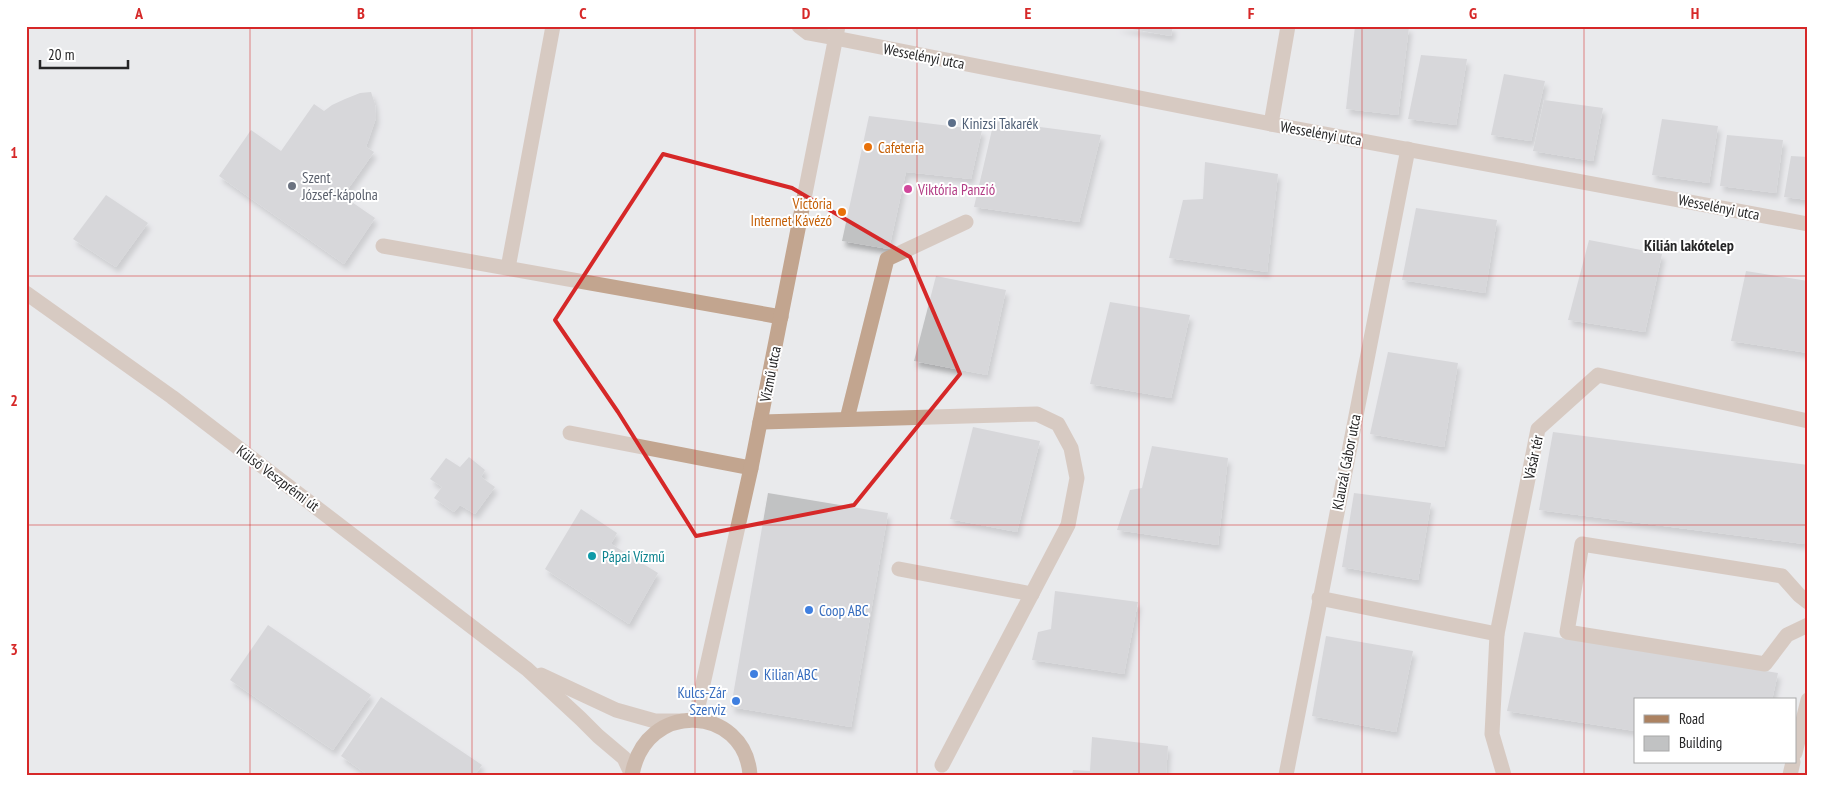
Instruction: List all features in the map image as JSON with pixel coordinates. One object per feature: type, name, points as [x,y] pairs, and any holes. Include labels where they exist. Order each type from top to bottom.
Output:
[{"type":"main road","points":[[632,775],[637,756],[648,738],[664,727],[689,721],[708,722],[720,727],[730,735],[746,755],[750,775]]},
{"type":"street","points":[[508,268],[553,26]]},
{"type":"street","name":"Wesselényi utca","points":[[799,26],[808,33],[836,32],[1271,124],[1808,224]]},
{"type":"street","points":[[1271,124],[1288,26]]},
{"type":"street","name":"Vízmű utca","points":[[689,721],[752,468],[836,32]]},
{"type":"street","name":"Klauzál Gábor utca","points":[[1286,775],[1408,149]]},
{"type":"street","points":[[847,419],[887,259],[966,222]]},
{"type":"street","points":[[383,246],[781,317]]},
{"type":"street","name":"Külső Veszprémi út","points":[[26,293],[172,397],[527,669],[624,758],[632,775]]},
{"type":"street","name":"Vásár tér","points":[[1504,775],[1492,734],[1497,634],[1538,428],[1598,375],[1808,421]]},
{"type":"street","points":[[760,422],[1037,414],[1058,424],[1071,448],[1077,478],[1068,525],[942,765]]},
{"type":"street","points":[[570,433],[752,468]]},
{"type":"street","points":[[1808,602],[1782,576],[1582,544],[1567,632],[1765,664],[1788,635],[1808,626]]},
{"type":"street","points":[[899,569],[1032,594]]},
{"type":"street","points":[[1319,598],[1497,634]]},
{"type":"street","name":"Külső Veszprémi út","points":[[527,669],[616,710],[655,721],[689,721]]},
{"type":"street","points":[[1796,749],[1808,700]]},
{"type":"highlighted area","points":[[663,154],[792,188],[910,257],[960,374],[854,505],[696,536],[618,412],[555,320]]},
{"type":"building","points":[[1115,26],[1173,26],[1171,36]]},
{"type":"building","points":[[1355,26],[1409,27],[1398,115],[1346,109]]},
{"type":"building","points":[[1421,55],[1467,59],[1456,125],[1408,119]]},
{"type":"building","points":[[1504,74],[1545,81],[1531,141],[1491,135]]},
{"type":"building","name":"Szent József-kápolna","points":[[371,92],[375,104],[376,118],[366,147],[374,152],[343,196],[375,218],[344,264],[219,176],[251,130],[281,151],[314,104],[324,111],[345,99],[360,93]]},
{"type":"building","points":[[1544,100],[1603,108],[1593,161],[1533,151]]},
{"type":"building","points":[[869,116],[982,130],[971,179],[906,172],[889,249],[842,241]]},
{"type":"building","points":[[1662,119],[1718,126],[1709,183],[1652,175]]},
{"type":"building","points":[[994,121],[1101,135],[1079,222],[974,207]]},
{"type":"building","points":[[1727,135],[1783,140],[1776,193],[1720,186]]},
{"type":"building","points":[[1791,156],[1808,157],[1808,200],[1784,197]]},
{"type":"building","points":[[1205,162],[1278,174],[1267,272],[1169,258],[1183,200],[1203,199]]},
{"type":"building","points":[[106,195],[148,223],[116,267],[73,239]]},
{"type":"building","points":[[1416,208],[1497,220],[1485,293],[1402,280]]},
{"type":"building","points":[[1589,240],[1662,254],[1645,332],[1568,320]]},
{"type":"building","points":[[1746,271],[1808,281],[1808,353],[1731,341]]},
{"type":"building","points":[[936,276],[1006,290],[987,375],[914,361]]},
{"type":"building","points":[[1110,302],[1190,315],[1171,398],[1090,384]]},
{"type":"building","points":[[1388,352],[1458,363],[1444,447],[1370,434]]},
{"type":"building","points":[[973,427],[1040,441],[1017,532],[950,519]]},
{"type":"building","points":[[1553,432],[1808,465],[1808,518],[1804,544],[1539,510]]},
{"type":"building","points":[[1152,446],[1228,458],[1218,545],[1117,530],[1130,490],[1142,488]]},
{"type":"building","points":[[469,457],[485,470],[481,477],[495,487],[475,514],[460,505],[454,512],[434,498],[442,487],[430,479],[446,458],[460,467]]},
{"type":"building","name":"Coop ABC","points":[[768,493],[888,513],[851,727],[731,707]]},
{"type":"building","points":[[1354,493],[1431,503],[1418,580],[1342,567]]},
{"type":"building","name":"Pápai Vízmű","points":[[581,509],[617,533],[611,544],[658,573],[629,624],[545,569]]},
{"type":"building","points":[[1055,591],[1138,602],[1124,674],[1032,660],[1038,632],[1051,629]]},
{"type":"building","points":[[268,625],[371,695],[333,750],[230,680]]},
{"type":"building","points":[[1524,632],[1778,673],[1772,698],[1634,698],[1634,731],[1507,711]]},
{"type":"building","points":[[1326,636],[1413,651],[1396,732],[1312,716]]},
{"type":"building","points":[[381,697],[482,765],[475,775],[368,775],[341,756]]},
{"type":"building","points":[[1092,737],[1168,746],[1166,775],[1072,775],[1073,770],[1090,771]]},
{"type":"place","name":"Kinizsi Takarék","points":[[952,123]]},
{"type":"place","name":"Cafeteria","points":[[868,147]]},
{"type":"place","name":"Szent József-kápolna","points":[[292,186]]},
{"type":"place","name":"Viktória Panzió","points":[[908,189]]},
{"type":"place","name":"Victória Internet Kávézó","points":[[842,212]]},
{"type":"place","name":"Pápai Vízmű","points":[[592,556]]},
{"type":"place","name":"Coop ABC","points":[[809,610]]},
{"type":"place","name":"Kilian ABC","points":[[754,674]]},
{"type":"place","name":"Kulcs-Zár Szerviz","points":[[736,701]]},
{"type":"district","name":"Kilián lakótelep","points":[[1689,245]]}]
